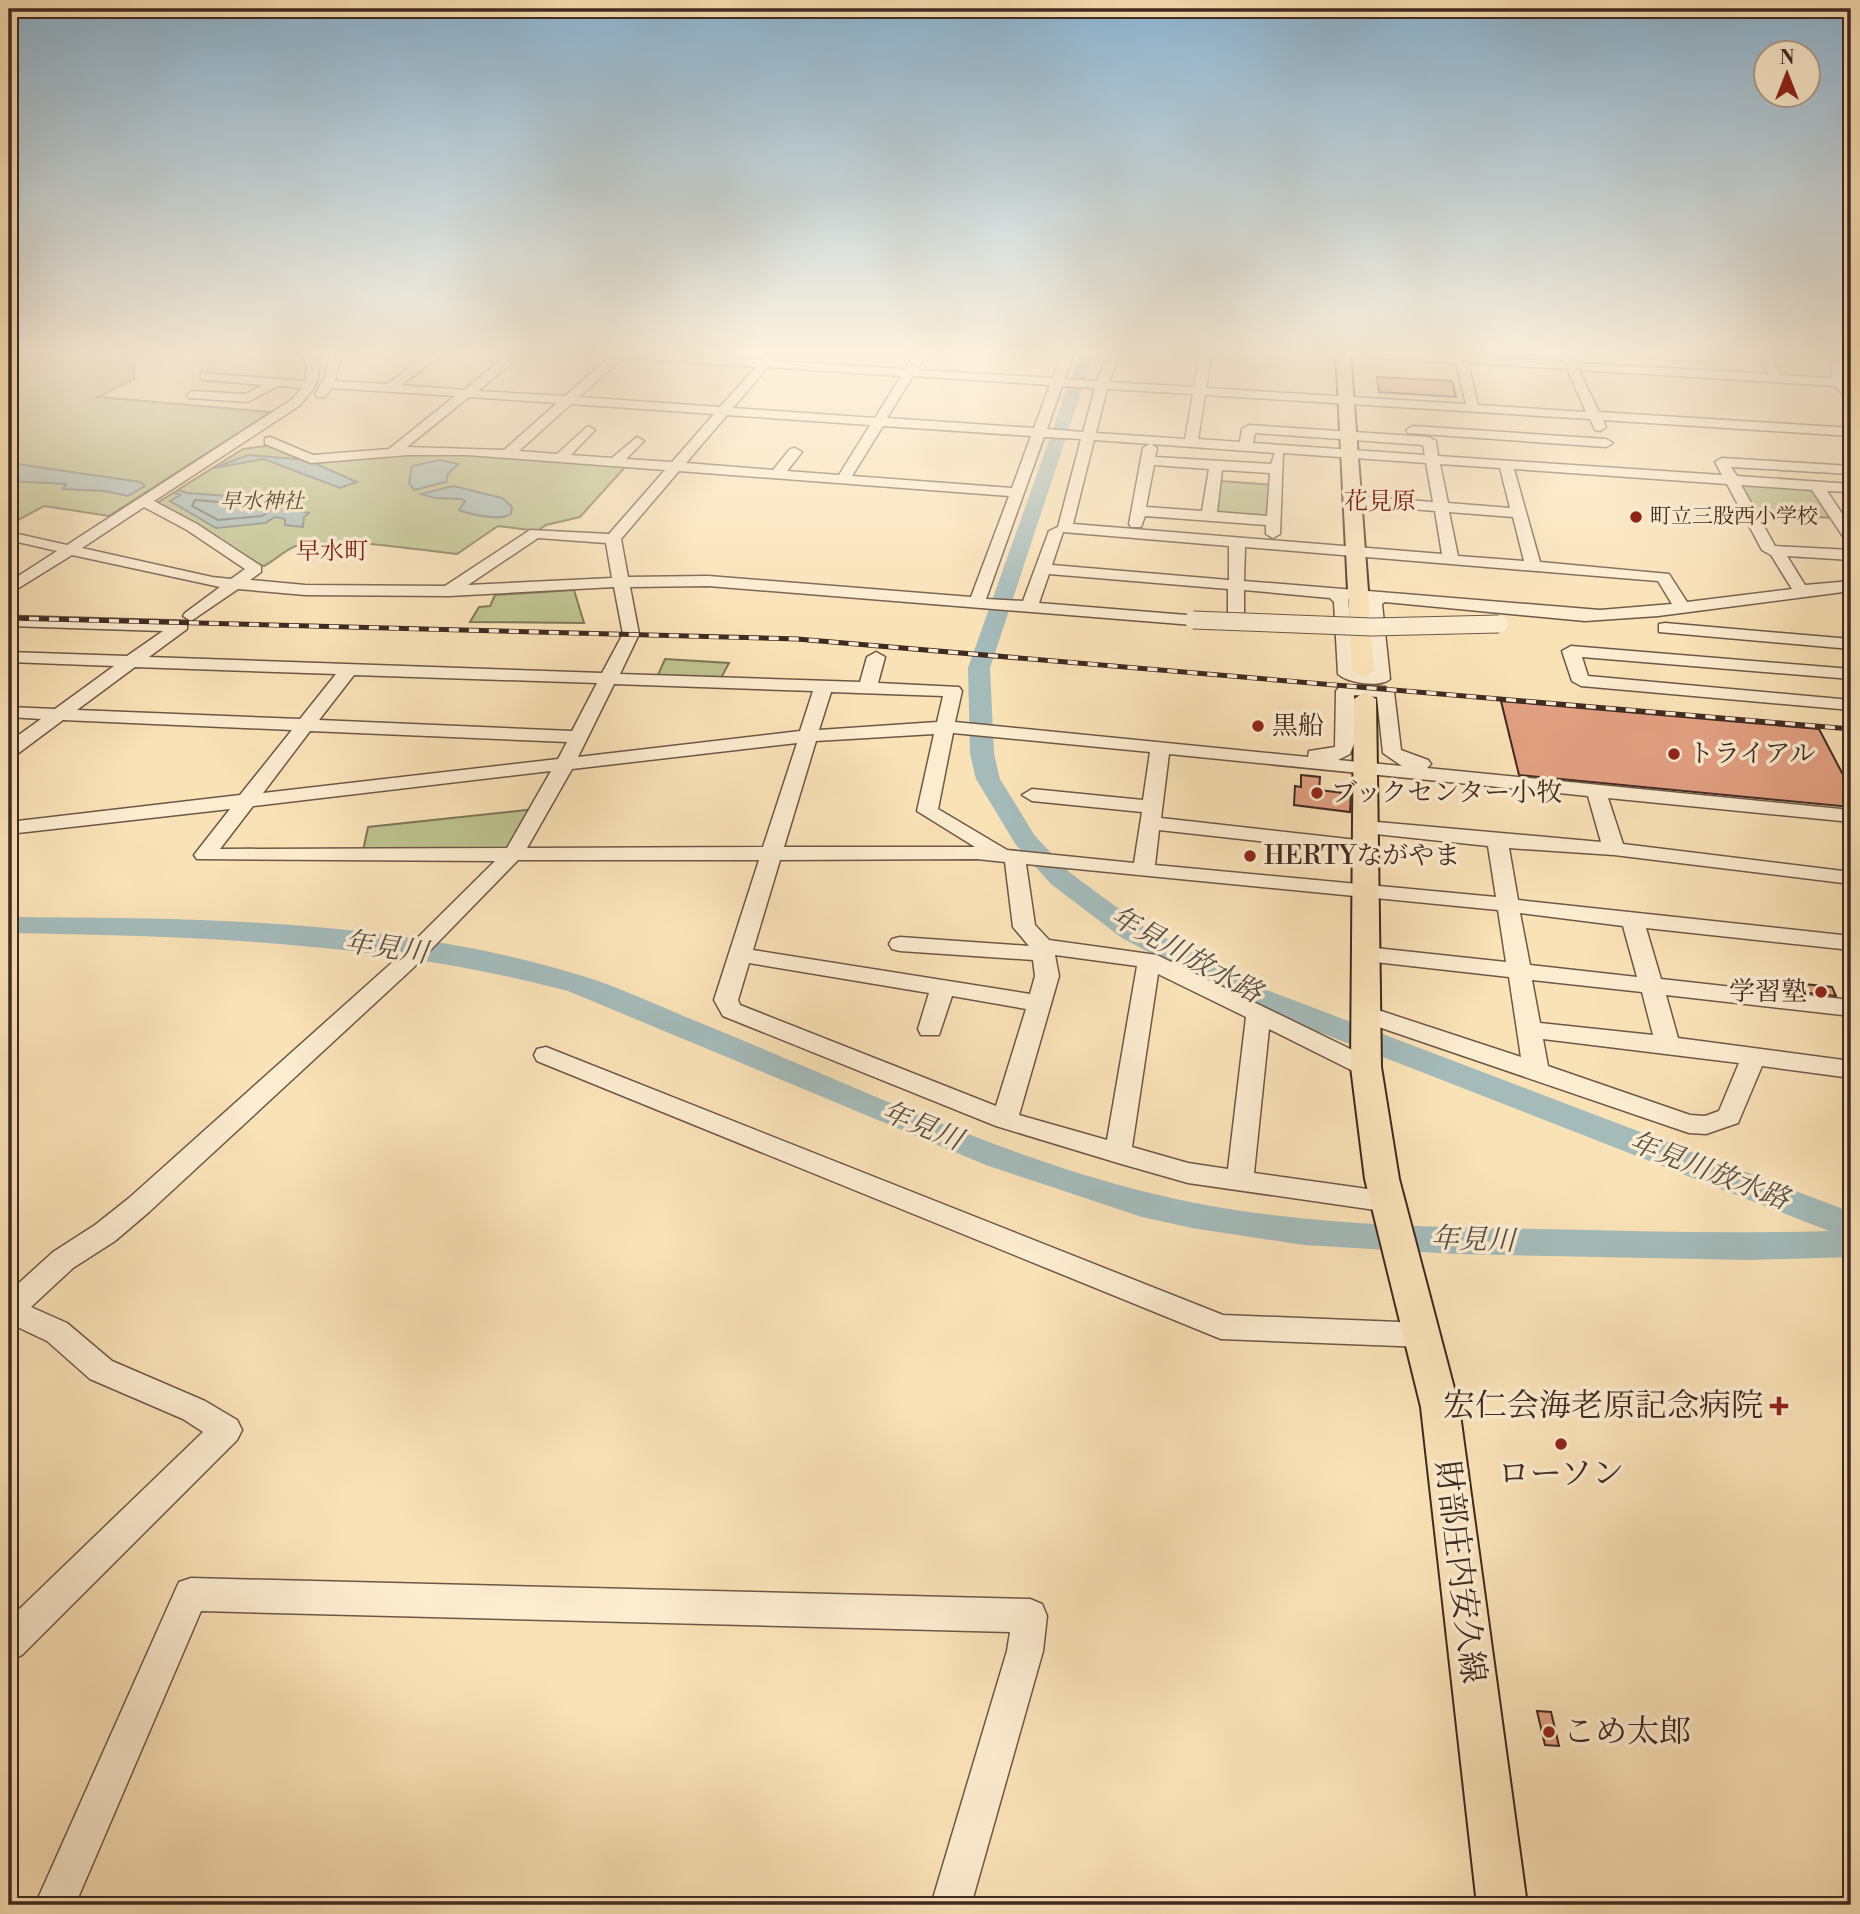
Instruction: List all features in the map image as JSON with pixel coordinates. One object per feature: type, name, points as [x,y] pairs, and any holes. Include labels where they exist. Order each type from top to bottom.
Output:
[{"type":"main road","points":[[1349,439],[1356,594],[1363,671]]},
{"type":"main road","name":"財部庄内安久線","points":[[1365,699],[1366,1062],[1382,1179],[1395,1220],[1440,1407],[1502,1905]]},
{"type":"street","points":[[9,589],[242,439]]},
{"type":"street","points":[[235,444],[265,439]]},
{"type":"street","points":[[276,439],[311,458],[449,450],[1015,492]]},
{"type":"street","points":[[393,452],[410,439]]},
{"type":"street","points":[[506,455],[523,439]]},
{"type":"street","points":[[559,459],[579,439]]},
{"type":"street","points":[[613,539],[699,439]]},
{"type":"street","points":[[842,481],[868,439]]},
{"type":"street","points":[[977,602],[1036,439]]},
{"type":"street","points":[[1083,439],[1065,528],[1356,554],[1663,576],[1683,608]]},
{"type":"street","points":[[1122,439],[1851,488]]},
{"type":"street","points":[[1191,444],[1192,439]]},
{"type":"street","points":[[1247,448],[1248,439]]},
{"type":"street","points":[[1417,439],[1429,441],[1451,560]]},
{"type":"street","points":[[1533,439],[1606,443]]},
{"type":"street","points":[[1605,439],[1617,473]]},
{"type":"street","points":[[614,463],[638,441]]},
{"type":"street","points":[[1135,534],[1151,441]]},
{"type":"street","points":[[1272,546],[1278,450]]},
{"type":"street","points":[[775,476],[794,453]]},
{"type":"street","points":[[1148,461],[1277,470]]},
{"type":"street","points":[[1851,470],[1722,462],[1770,550],[1851,555]]},
{"type":"street","points":[[1209,516],[1216,465]]},
{"type":"street","points":[[1506,465],[1533,566]]},
{"type":"street","points":[[1816,486],[1851,538]]},
{"type":"street","points":[[1353,500],[1519,513]]},
{"type":"street","points":[[9,751],[254,571],[253,566],[145,502]]},
{"type":"street","points":[[1139,511],[1274,521]]},
{"type":"street","points":[[1026,606],[1056,531]]},
{"type":"street","points":[[449,591],[536,533],[613,539]]},
{"type":"street","points":[[9,536],[160,572],[237,584],[355,593],[622,582],[749,583],[1193,620],[1334,626],[1499,624],[1658,611],[1851,586]]},
{"type":"street","points":[[9,1643],[226,1430],[194,1410],[100,1370],[57,1332],[9,1310],[63,1260],[105,1233],[139,1205],[434,936],[513,853],[564,766],[631,634],[613,539]]},
{"type":"street","points":[[1236,612],[1237,543]]},
{"type":"street","points":[[1776,550],[1799,588],[1808,592]]},
{"type":"street","points":[[1042,569],[1601,615]]},
{"type":"street","points":[[1335,593],[1342,602],[1346,674],[1381,679],[1374,602],[1382,597]]},
{"type":"street","points":[[1658,611],[1678,661]]},
{"type":"street","points":[[9,621],[184,623]]},
{"type":"street","points":[[1665,628],[1851,644]]},
{"type":"street","points":[[1851,674],[1571,651],[1581,681],[1851,705]]},
{"type":"street","points":[[9,657],[953,691],[927,811],[1008,856],[1024,927],[1042,950],[1046,976],[1005,1120]]},
{"type":"street","points":[[868,687],[876,657]]},
{"type":"street","points":[[349,669],[204,855],[513,853],[1008,856],[1508,905],[1851,943]]},
{"type":"street","points":[[824,685],[726,1000],[731,1010],[1005,1120],[1188,1173],[1240,1182],[1395,1220]]},
{"type":"street","points":[[1311,762],[1314,755],[1333,755],[1343,750],[1346,741],[1345,691],[1385,692],[1392,753],[1409,762],[1428,766],[1431,774]]},
{"type":"street","points":[[9,712],[579,737]]},
{"type":"street","points":[[9,828],[808,736],[947,728],[1846,816],[1851,837]]},
{"type":"street","points":[[1144,869],[1160,748]]},
{"type":"street","points":[[1596,791],[1614,849]]},
{"type":"street","points":[[1032,795],[1151,815],[1366,837],[1497,841],[1614,849],[1851,878]]},
{"type":"street","points":[[1497,841],[1536,1071]]},
{"type":"street","points":[[1633,920],[1668,1045]]},
{"type":"street","points":[[900,944],[1042,950],[1149,960],[1258,1015],[1366,1062]]},
{"type":"street","points":[[1366,954],[1851,1008]]},
{"type":"street","points":[[741,955],[1039,1003]]},
{"type":"street","points":[[1118,1153],[1149,960]]},
{"type":"street","points":[[930,1029],[943,987]]},
{"type":"street","points":[[1240,1182],[1258,1015]]},
{"type":"street","points":[[1366,1016],[1689,1124],[1706,1125],[1729,1117],[1753,1058]]},
{"type":"street","points":[[1530,1030],[1668,1045],[1851,1070]]},
{"type":"street","points":[[546,1055],[1221,1327],[1424,1335]]},
{"type":"street","points":[[55,1905],[191,1594],[1030,1616],[1025,1651],[951,1905]]},
{"type":"green space","points":[[9,439],[228,439],[109,516],[44,506],[9,525]]},
{"type":"green space","name":"早水神社","points":[[274,445],[306,458],[448,451],[626,466],[580,517],[546,525],[537,531],[498,526],[457,554],[376,544],[315,543],[296,546],[264,566],[253,563],[157,503],[243,449]]},
{"type":"green space","points":[[1220,481],[1275,485],[1274,519],[1215,515]]},
{"type":"green space","points":[[1735,482],[1812,488],[1834,518],[1754,513]]},
{"type":"green space","points":[[574,590],[584,623],[470,622],[479,607],[490,606],[495,595]]},
{"type":"green space","points":[[665,659],[729,663],[720,680],[657,677]]},
{"type":"green space","points":[[535,809],[505,850],[363,851],[368,827]]},
{"type":"water","points":[[248,455],[307,460],[357,482],[340,488],[264,459],[214,468]]},
{"type":"water","points":[[440,460],[458,464],[448,474],[446,482],[414,490],[409,483],[412,466]]},
{"type":"water","points":[[9,463],[141,482],[145,486],[128,496],[105,491],[63,489],[66,484],[9,481]]},
{"type":"water","points":[[453,486],[502,498],[512,507],[511,514],[500,517],[478,515],[459,510],[465,501],[462,499],[435,498],[421,494]]},
{"type":"water","points":[[179,490],[187,493],[286,500],[292,509],[309,513],[304,517],[303,527],[285,525],[285,519],[275,517],[265,523],[216,528],[170,501],[180,495],[175,493]]},
{"type":"building","name":"トライアル","points":[[1501,701],[1819,729],[1851,790],[1851,807],[1519,775]]},
{"type":"building","name":"ブックセンター小牧","points":[[1301,775],[1320,777],[1319,790],[1351,794],[1350,812],[1294,805],[1295,786],[1301,787]]},
{"type":"building","name":"学習塾","points":[[1804,984],[1832,987],[1836,996],[1808,993]]},
{"type":"building","name":"こめ太郎","points":[[1537,1711],[1551,1712],[1559,1746],[1545,1745]]},
{"type":"waterway","name":"年見川放水路","points":[[1057,439],[979,668],[982,754],[988,779],[1025,840],[1060,878],[1132,932],[1257,997],[1419,1062],[1851,1226]]},
{"type":"waterway","name":"年見川","points":[[9,925],[151,927],[296,935],[439,952],[510,966],[578,984],[998,1157],[1142,1204],[1192,1215],[1304,1232],[1456,1241],[1750,1247],[1851,1244]]},
{"type":"railway","points":[[9,618],[797,639],[1851,729]]},
{"type":"place","name":"町立三股西小学校","points":[[1636,517]]},
{"type":"place","name":"黒船","points":[[1258,726]]},
{"type":"place","name":"トライアル","points":[[1674,754]]},
{"type":"place","name":"ブックセンター小牧","points":[[1317,793]]},
{"type":"place","name":"HERTYながやま","points":[[1250,856]]},
{"type":"place","name":"学習塾","points":[[1821,992]]},
{"type":"place","name":"宏仁会海老原記念病院","points":[[1779,1406]]},
{"type":"place","name":"ローソン","points":[[1561,1444]]},
{"type":"place","name":"こめ太郎","points":[[1549,1732]]},
{"type":"district","name":"花見原","points":[[1380,502]]},
{"type":"district","name":"早水町","points":[[332,552]]}]
